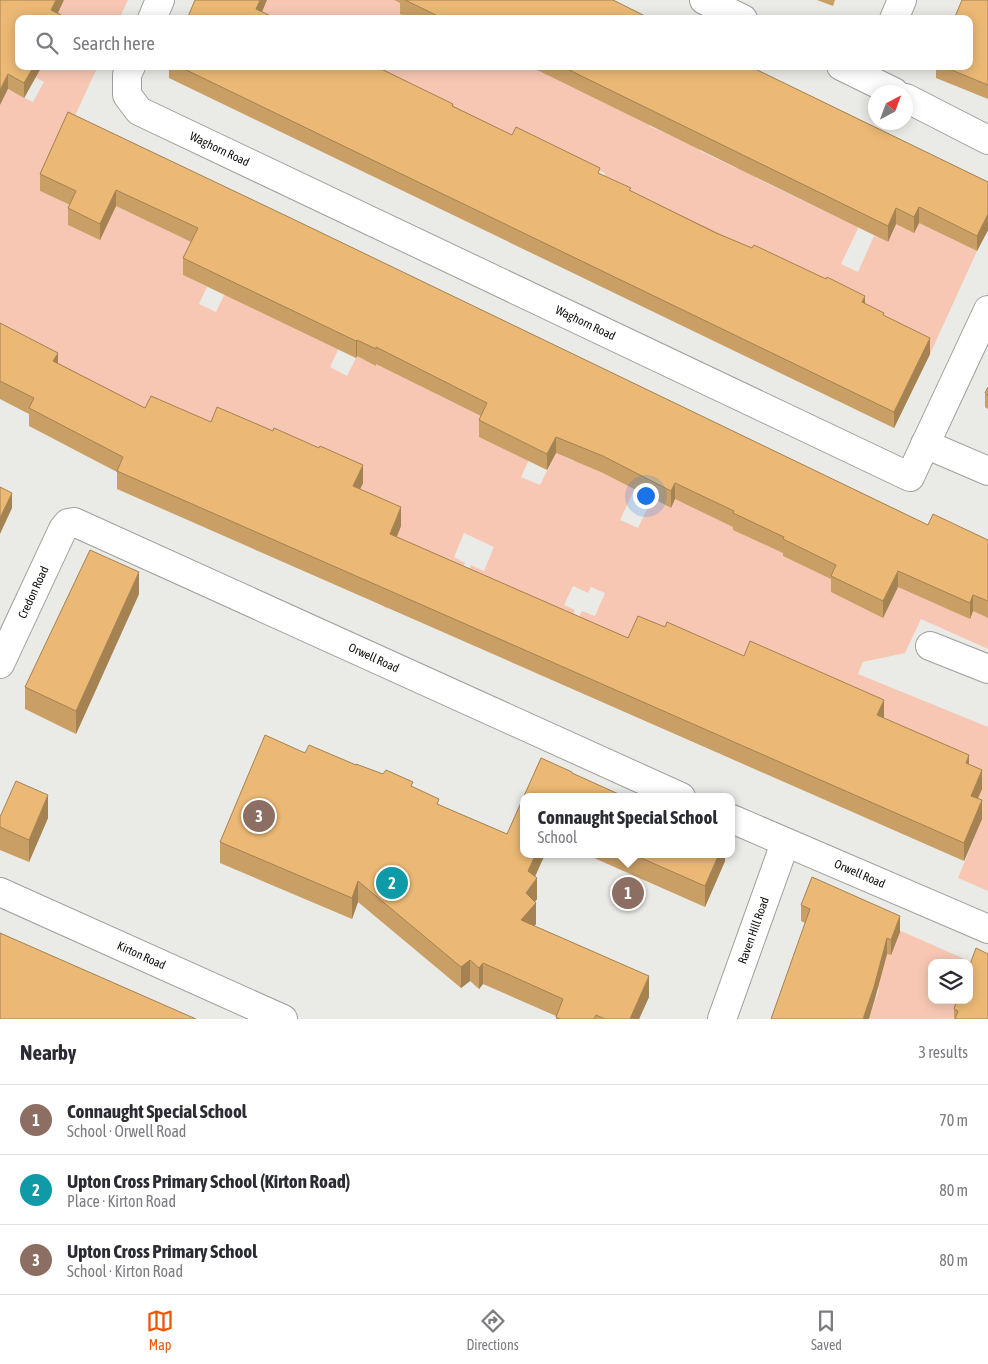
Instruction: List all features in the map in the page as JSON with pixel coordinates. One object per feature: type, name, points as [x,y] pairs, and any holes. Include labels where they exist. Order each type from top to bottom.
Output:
[{"type":"street","points":[[154,15],[160,0]]},
{"type":"street","points":[[704,0],[735,15]]},
{"type":"street","points":[[896,15],[902,0]]},
{"type":"street","name":"Waghorn Road","points":[[129,70],[127,75],[127,95],[139,111],[910,477],[988,310]]},
{"type":"street","points":[[859,70],[873,73],[886,85]]},
{"type":"street","points":[[913,102],[988,140]]},
{"type":"street","points":[[926,444],[988,471]]},
{"type":"street","name":"Orwell Road","points":[[68,523],[74,522],[672,793]]},
{"type":"street","name":"Credon Road","points":[[0,664],[63,529],[68,523]]},
{"type":"street","points":[[930,646],[988,669]]},
{"type":"street","name":"Orwell Road","points":[[735,820],[988,929]]},
{"type":"street","name":"Raven Hill Road","points":[[722,1019],[785,843]]},
{"type":"street","name":"Kirton Road","points":[[0,892],[283,1019]]},
{"type":"shaded area","points":[[64,0],[128,0],[121,15],[45,15]]},
{"type":"shaded area","points":[[212,0],[394,0],[404,5],[400,14],[402,15],[249,15]]},
{"type":"shaded area","points":[[22,70],[96,70],[40,191],[76,208],[116,206],[197,245],[183,275],[207,287],[199,304],[216,312],[240,262],[354,316],[330,367],[347,376],[357,356],[376,365],[391,334],[453,363],[438,395],[474,412],[551,411],[521,477],[540,485],[556,453],[573,461],[589,429],[586,465],[603,473],[649,458],[620,520],[638,528],[652,499],[671,508],[686,476],[788,526],[783,556],[801,564],[806,556],[883,618],[921,539],[969,619],[973,611],[988,618],[988,649],[921,619],[905,653],[863,662],[858,674],[988,727],[988,891],[958,878],[982,819],[572,632],[582,611],[595,616],[605,593],[591,587],[588,593],[573,586],[564,605],[575,610],[566,630],[463,584],[471,565],[484,571],[494,547],[464,533],[454,557],[465,563],[457,581],[409,561],[387,609],[197,472],[0,341],[0,99],[7,89],[33,102],[44,82]]},
{"type":"shaded area","points":[[351,70],[549,70],[547,75],[581,91],[666,90],[649,126],[685,142],[717,116],[700,151],[736,168],[773,142],[756,178],[839,218],[875,193],[841,264],[858,272],[874,236],[888,242],[896,224],[919,223],[977,251],[930,354],[598,188],[605,173],[590,166],[582,182]]},
{"type":"shaded area","points":[[860,913],[965,959],[928,959],[928,1004],[966,1004],[957,1010],[953,1019],[869,1019],[879,989],[837,974]]},
{"type":"building","points":[[0,0],[56,0],[51,10],[61,15],[15,15],[15,70],[32,70],[24,83],[8,74],[0,90]]},
{"type":"building","points":[[195,0],[260,0],[256,9],[269,15],[189,15]]},
{"type":"building","points":[[405,0],[613,0],[643,15],[436,15]]},
{"type":"building","points":[[962,0],[988,0],[988,85],[952,70],[973,70],[973,15],[956,15]]},
{"type":"building","points":[[186,70],[383,70],[512,135],[516,127],[600,168],[598,173],[631,188],[629,190],[716,233],[752,248],[754,245],[826,279],[827,277],[865,296],[862,302],[884,313],[883,315],[930,338],[894,412]]},
{"type":"building","points":[[569,70],[757,70],[868,124],[868,130],[881,130],[988,182],[988,214],[977,236],[919,207],[914,217],[896,208],[888,226]]},
{"type":"building","points":[[68,112],[928,525],[933,514],[988,540],[988,601],[973,595],[970,603],[898,571],[883,601],[831,576],[836,565],[783,539],[784,537],[733,513],[734,511],[675,483],[671,491],[603,456],[556,437],[547,454],[479,420],[487,403],[376,347],[376,349],[356,341],[183,258],[198,228],[116,190],[100,224],[68,208],[76,191],[40,174]]},
{"type":"building","points":[[0,323],[58,353],[53,361],[145,408],[151,396],[211,422],[217,407],[273,431],[274,428],[319,448],[320,446],[363,465],[353,486],[401,507],[390,534],[628,638],[638,616],[665,627],[667,622],[744,656],[750,641],[884,700],[877,715],[969,755],[966,763],[982,770],[971,796],[982,800],[964,843],[117,471],[123,457],[29,408],[34,398],[0,381]]},
{"type":"building","points":[[0,487],[12,493],[0,518]]},
{"type":"building","points":[[90,550],[139,572],[76,711],[25,687]]},
{"type":"building","points":[[265,735],[305,753],[309,745],[383,774],[386,770],[413,782],[411,786],[439,799],[437,804],[507,834],[520,805],[520,858],[534,858],[528,871],[537,878],[526,893],[536,903],[521,920],[649,976],[630,1019],[605,1019],[596,1015],[594,1019],[560,1019],[556,1017],[563,999],[483,963],[479,968],[470,960],[461,967],[358,881],[352,898],[220,842]]},
{"type":"building","points":[[541,758],[616,793],[525,793]]},
{"type":"building","points":[[16,781],[48,795],[29,840],[0,827],[0,817]]},
{"type":"building","points":[[641,858],[717,858],[705,886]]},
{"type":"building","points":[[812,877],[900,916],[891,940],[887,938],[863,1019],[771,1019],[810,909],[801,905]]},
{"type":"building","points":[[0,933],[196,1019],[0,1019]]},
{"type":"building","points":[[976,948],[988,954],[988,1019],[955,1019],[958,1011],[954,1009],[956,1004],[973,1004],[972,959]]},
{"type":"place","name":"Upton Cross Primary School","points":[[259,816]]},
{"type":"place","name":"Upton Cross Primary School (Kirton Road)","points":[[392,883]]},
{"type":"place","name":"Connaught Special School","points":[[628,893]]}]
